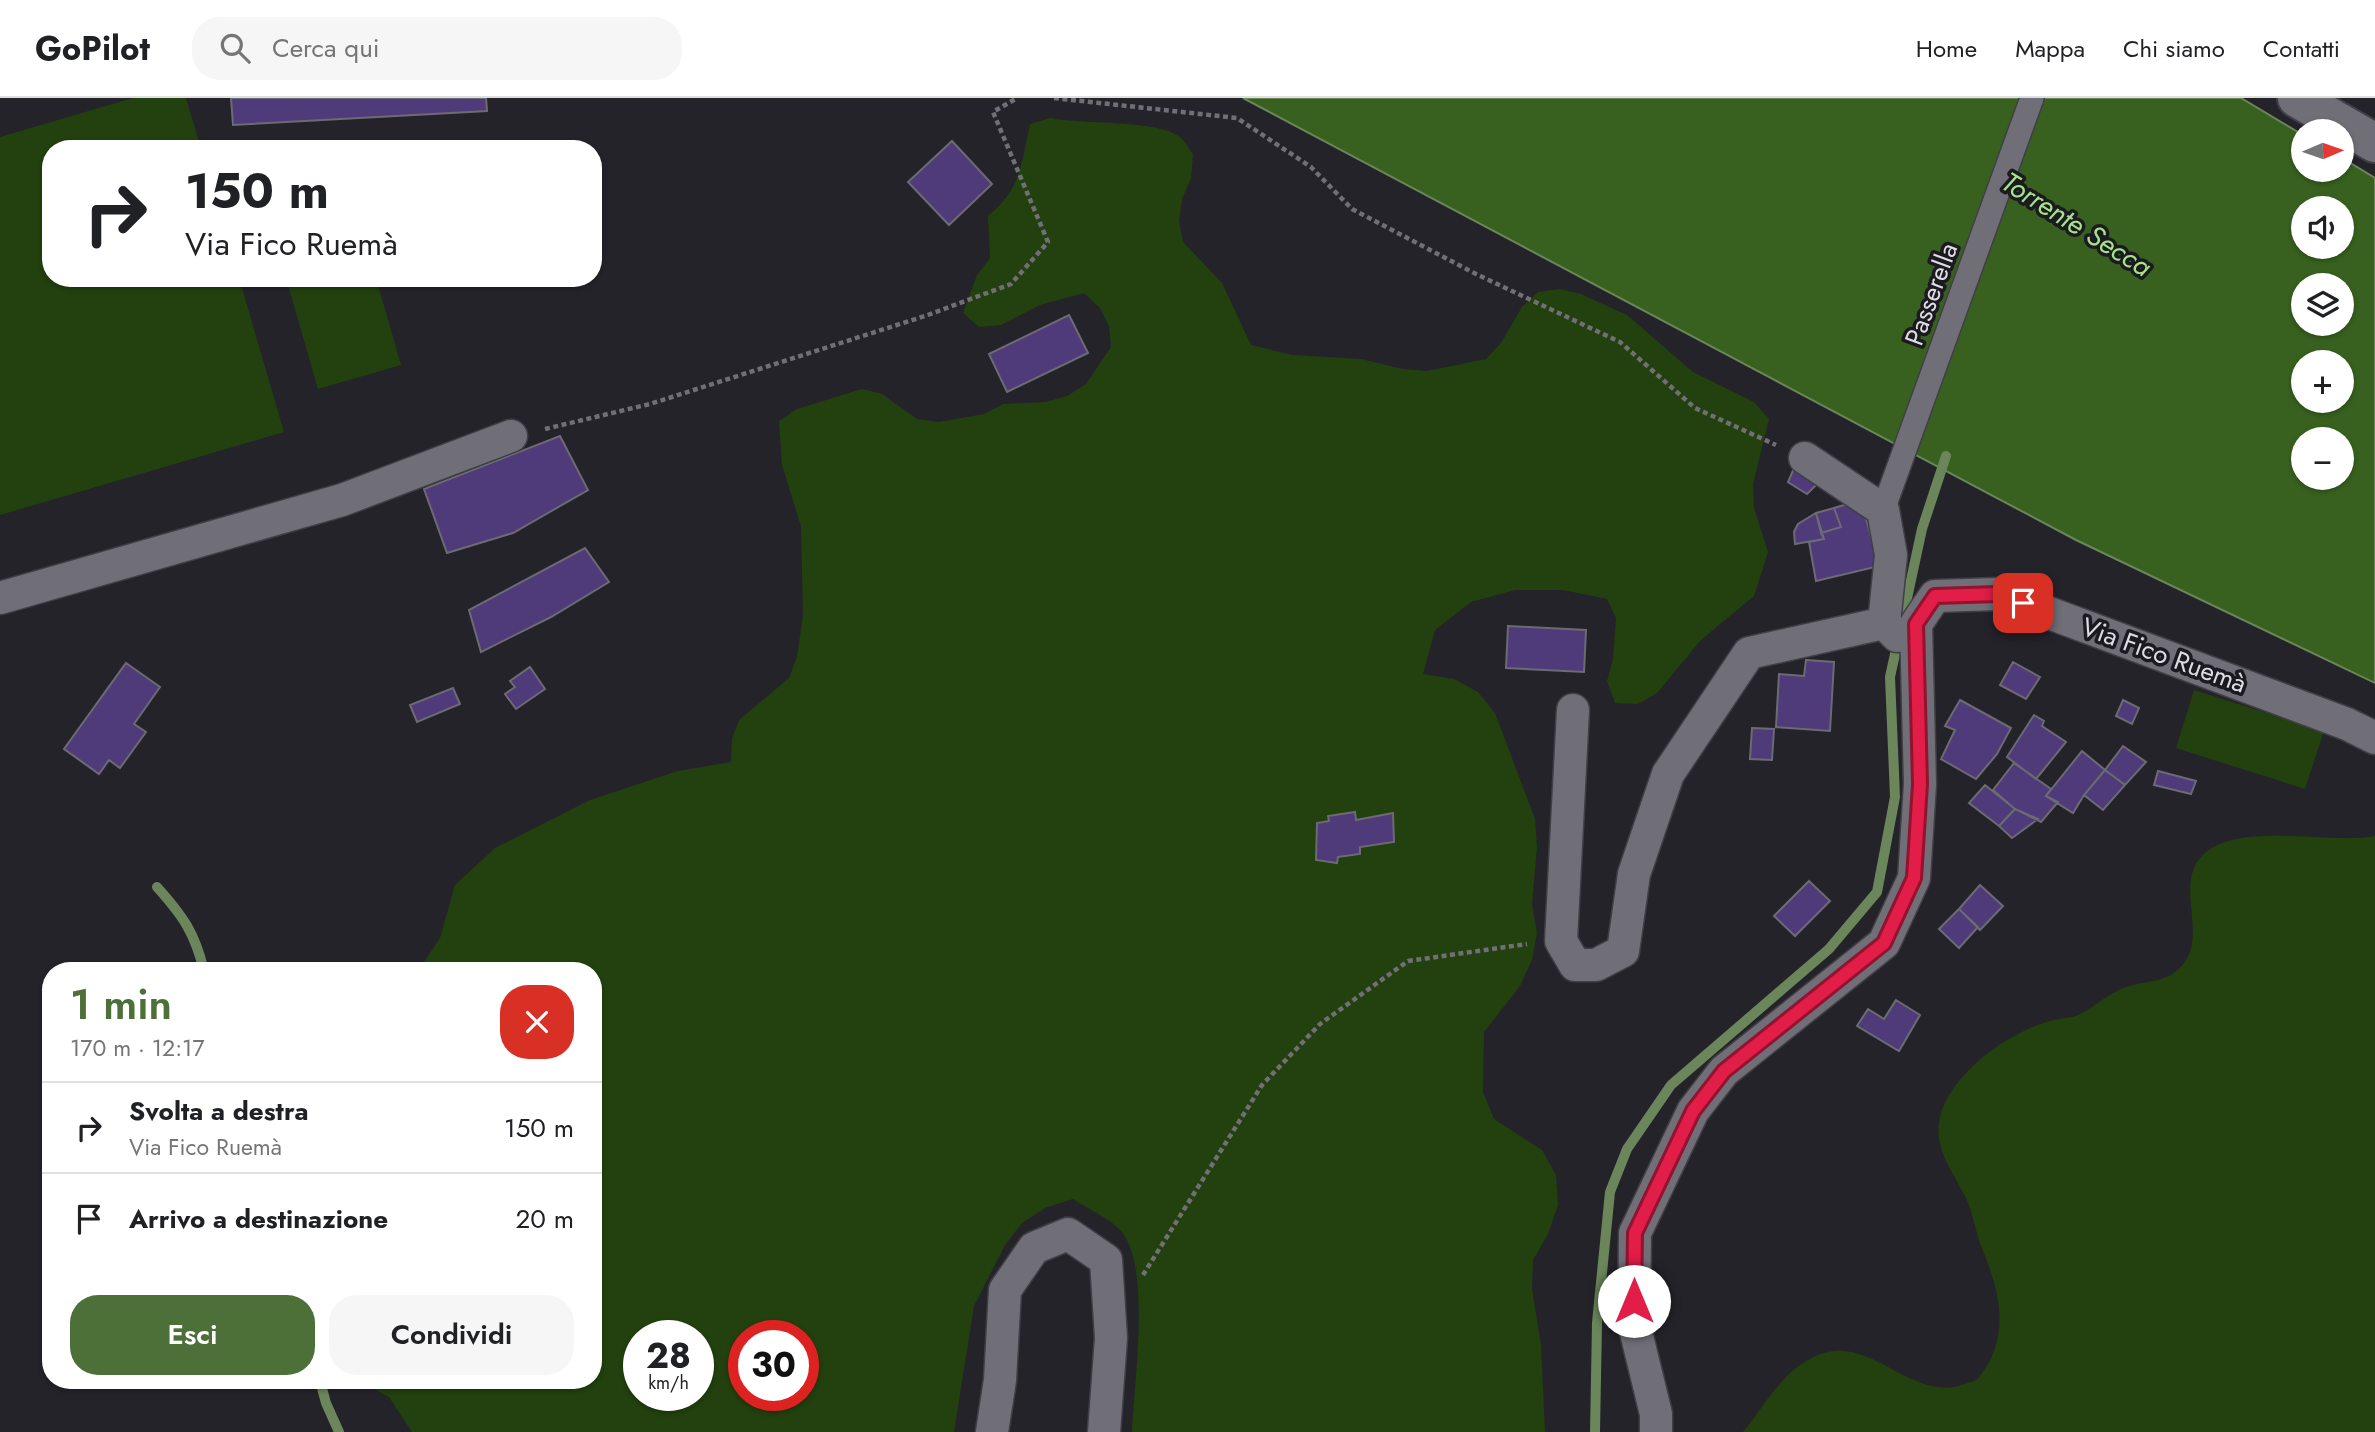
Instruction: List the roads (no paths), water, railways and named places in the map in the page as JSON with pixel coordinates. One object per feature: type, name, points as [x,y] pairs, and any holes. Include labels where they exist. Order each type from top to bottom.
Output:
[{"type":"main road","points":[[2297,98],[2375,143]]},
{"type":"street","name":"Passerella","points":[[1883,510],[2032,98]]},
{"type":"street","points":[[0,598],[342,500],[511,436]]},
{"type":"street","points":[[1805,458],[1883,510],[1891,555],[1884,622],[1918,659]]},
{"type":"street","name":"Via Fico Ruemà","points":[[1656,1432],[1656,1414],[1634,1324],[1635,1233],[1693,1111],[1724,1071],[1884,943],[1914,878],[1920,784],[1916,624],[1935,596],[1998,594],[2347,724],[2375,738]]},
{"type":"street","points":[[1573,710],[1561,941],[1574,965],[1596,965],[1623,951],[1634,874],[1668,774],[1749,653],[1884,622]]},
{"type":"street","points":[[992,1432],[1000,1380],[1005,1290],[1034,1248],[1068,1234],[1107,1260],[1111,1338],[1104,1432]]},
{"type":"water","name":"Torrente Secca","points":[[1243,98],[2241,98],[2291,128],[2291,182],[2354,182],[2354,165],[2375,178],[2375,683],[2076,540]]},
{"type":"waterway","points":[[1595,1432],[1597,1323],[1610,1192],[1627,1149],[1671,1085],[1829,949],[1877,892],[1895,797],[1890,677],[1922,529],[1946,456]]},
{"type":"waterway","points":[[157,887],[187,926],[201,962]]},
{"type":"waterway","points":[[322,1389],[339,1432]]}]
